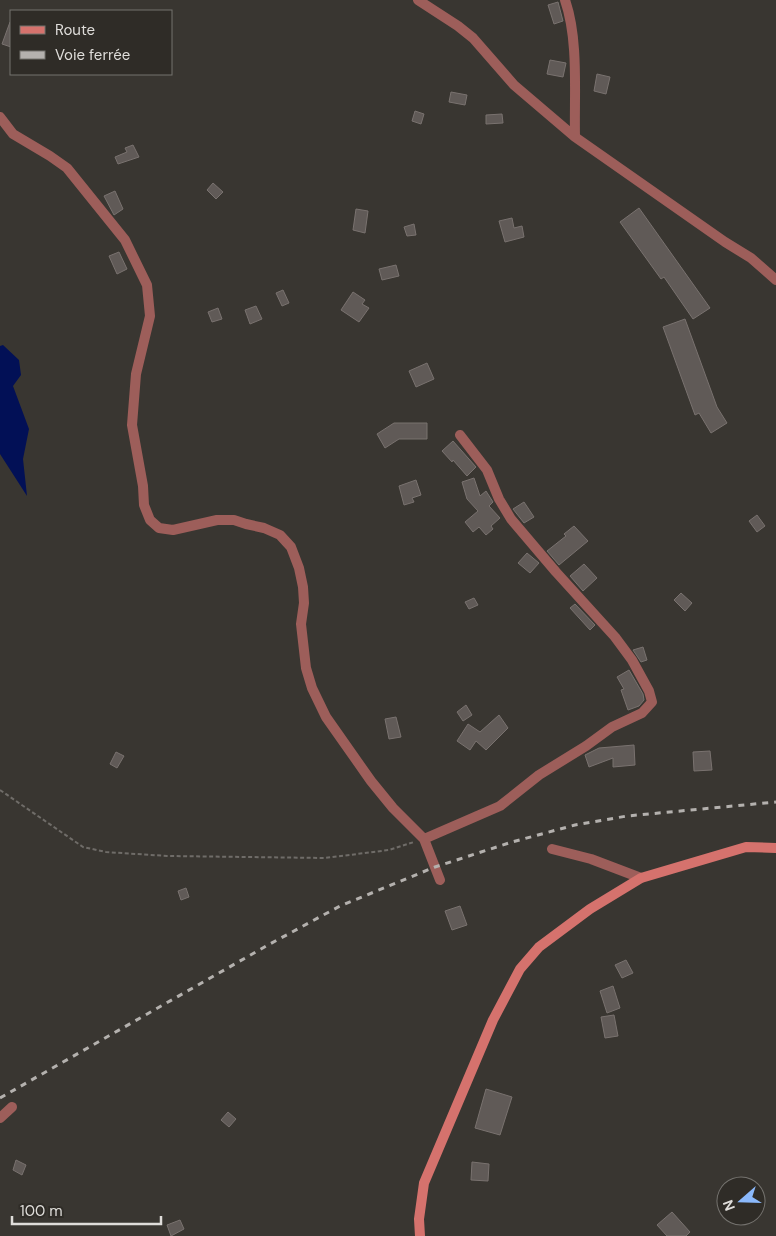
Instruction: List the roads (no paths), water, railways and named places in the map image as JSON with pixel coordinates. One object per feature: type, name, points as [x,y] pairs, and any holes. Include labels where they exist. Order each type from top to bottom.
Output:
[{"type":"street","points":[[418,0],[473,38],[514,85],[575,137],[725,242],[751,258],[776,280]]},
{"type":"street","points":[[565,0],[574,51],[575,137]]},
{"type":"street","points":[[0,117],[13,134],[66,168],[125,240],[147,285],[150,316],[136,374],[132,425],[143,486],[144,504],[150,520],[159,528],[174,530],[217,520],[234,520],[264,528],[280,536],[291,548],[299,568],[303,586],[304,603],[301,624],[306,668],[312,688],[326,717],[371,781],[393,808],[424,839],[440,880]]},
{"type":"street","points":[[424,839],[500,806],[539,775],[586,746],[612,727],[642,713],[652,702],[649,691],[632,660],[614,636],[511,519],[499,499],[487,470],[460,435]]},
{"type":"street","points":[[420,1236],[424,1183],[493,1020],[520,969],[539,947],[590,909],[641,878],[746,847],[776,848]]},
{"type":"street","points":[[552,850],[591,860],[641,878]]},
{"type":"street","points":[[0,1118],[12,1107]]},
{"type":"railway","points":[[0,1098],[340,906],[435,867],[512,842],[575,825],[627,816],[776,802]]}]
